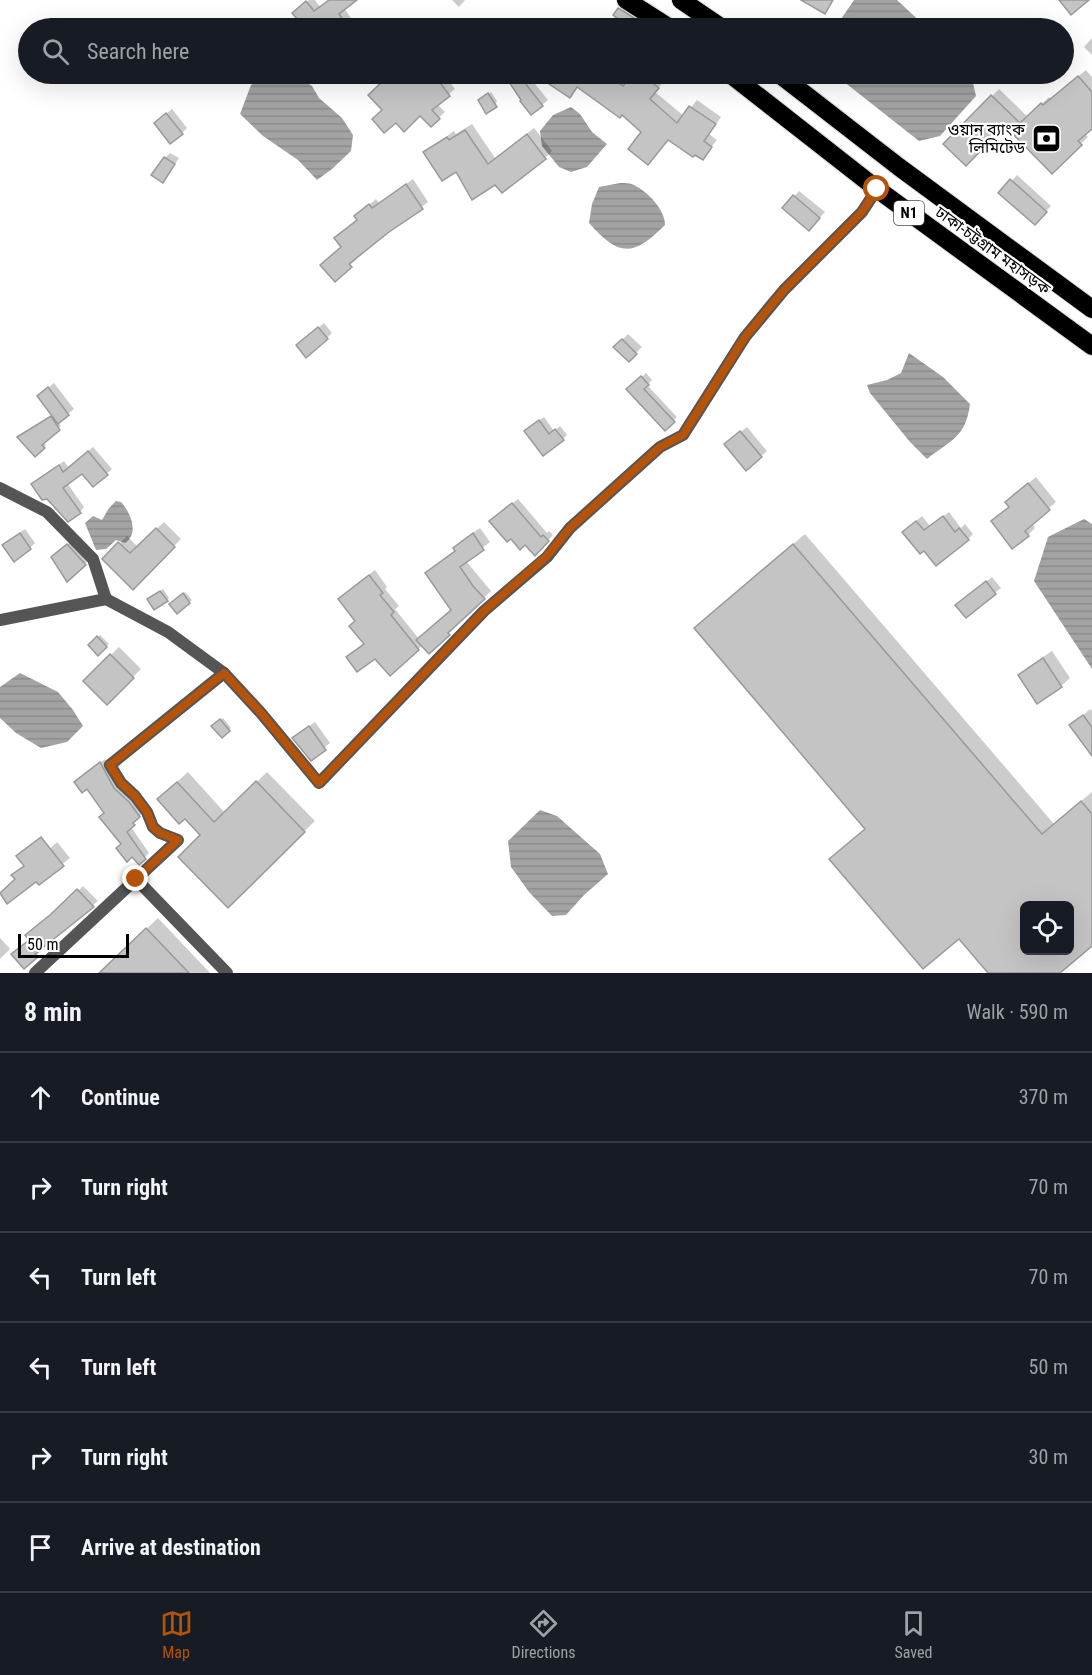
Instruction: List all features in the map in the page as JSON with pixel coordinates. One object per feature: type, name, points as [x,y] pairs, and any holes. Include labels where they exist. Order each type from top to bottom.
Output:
[{"type":"highway","points":[[626,0],[654,18]]},
{"type":"highway","points":[[681,0],[707,18]]},
{"type":"highway","name":"ঢাকা-চট্টগ্রাম মহাসড়ক","points":[[743,84],[877,189],[1092,346]]},
{"type":"highway","name":"ঢাকা-চট্টগ্রাম মহাসড়ক","points":[[792,84],[899,167],[1092,309]]},
{"type":"street","points":[[0,620],[106,599],[168,632],[224,673],[261,713],[319,783],[484,611],[546,557],[570,528],[660,447],[683,435],[745,337],[784,290],[862,212],[877,189]]},
{"type":"street","points":[[0,488],[48,512],[93,559],[106,599]]},
{"type":"street","points":[[36,973],[178,840],[160,833],[153,827],[147,812],[121,783],[110,765],[224,673]]},
{"type":"street","points":[[136,879],[227,973]]},
{"type":"shaded area","points":[[854,0],[897,0],[916,18],[842,18]]},
{"type":"shaded area","points":[[309,84],[312,86],[319,98],[342,118],[353,135],[351,151],[317,180],[298,160],[263,136],[240,114],[251,85]]},
{"type":"shaded area","points":[[847,84],[973,84],[976,96],[940,136],[919,141]]},
{"type":"shaded area","points":[[571,107],[580,114],[592,132],[607,144],[587,167],[571,172],[559,167],[542,146],[540,131],[553,115]]},
{"type":"shaded area","points":[[620,183],[632,184],[645,192],[659,208],[665,225],[644,243],[626,249],[609,242],[589,223],[592,204],[599,187]]},
{"type":"shaded area","points":[[909,353],[943,377],[970,404],[961,431],[927,459],[870,393],[867,385],[887,380],[901,373]]},
{"type":"shaded area","points":[[116,501],[121,502],[128,511],[133,528],[130,539],[125,543],[116,540],[106,549],[96,550],[85,523],[93,516],[102,520]]},
{"type":"shaded area","points":[[1084,519],[1092,524],[1092,669],[1034,581],[1048,537]]},
{"type":"shaded area","points":[[20,673],[58,692],[73,710],[83,726],[67,742],[41,748],[16,733],[0,718],[0,687]]},
{"type":"shaded area","points":[[540,810],[557,816],[600,854],[608,874],[566,915],[552,916],[529,892],[511,867],[508,841]]},
{"type":"building","points":[[329,0],[357,0],[339,14],[342,18],[296,18],[292,13],[306,1],[314,11]]},
{"type":"building","points":[[801,0],[833,0],[825,14]]},
{"type":"building","points":[[1059,0],[1089,0],[1071,15]]},
{"type":"building","points":[[618,8],[634,18],[617,18],[613,15]]},
{"type":"building","points":[[1078,76],[1092,92],[1092,129],[1078,141],[1082,145],[1052,174],[1005,126],[966,166],[943,144],[991,95],[1020,123],[1041,103],[1043,105],[1068,84],[1074,84],[1074,79]]},
{"type":"building","points":[[380,84],[441,84],[450,96],[432,110],[440,119],[431,127],[420,116],[404,132],[396,123],[384,133],[372,119],[382,110],[368,95]]},
{"type":"building","points":[[510,84],[526,84],[543,106],[531,115]]},
{"type":"building","points":[[549,84],[620,84],[623,86],[625,84],[654,84],[659,88],[650,99],[677,123],[689,106],[716,124],[704,141],[712,147],[703,160],[695,155],[693,157],[668,140],[648,165],[628,149],[641,132],[622,115],[620,118],[577,87],[570,98]]},
{"type":"building","points":[[488,93],[497,107],[486,114],[478,100]]},
{"type":"building","points":[[166,113],[183,134],[170,144],[154,123]]},
{"type":"building","points":[[465,130],[488,164],[527,134],[546,159],[502,193],[495,185],[472,200],[456,172],[442,181],[423,152],[447,137],[449,140]]},
{"type":"building","points":[[164,157],[175,164],[163,183],[151,175]]},
{"type":"building","points":[[1010,179],[1047,212],[1035,225],[998,193]]},
{"type":"building","points":[[406,184],[423,209],[389,232],[349,264],[352,267],[335,282],[320,265],[341,247],[334,238],[357,220],[354,216],[369,204],[372,208]]},
{"type":"building","points":[[793,195],[820,218],[809,231],[782,208]]},
{"type":"building","points":[[318,327],[328,339],[306,358],[296,345]]},
{"type":"building","points":[[622,339],[637,354],[629,362],[613,347]]},
{"type":"building","points":[[641,376],[649,385],[644,389],[675,422],[665,431],[626,389]]},
{"type":"building","points":[[48,387],[69,415],[58,424],[37,396]]},
{"type":"building","points":[[51,416],[60,430],[42,445],[45,448],[35,457],[17,437]]},
{"type":"building","points":[[539,420],[549,434],[555,429],[564,440],[543,456],[524,431]]},
{"type":"building","points":[[740,431],[762,457],[746,471],[724,444]]},
{"type":"building","points":[[88,451],[108,475],[93,487],[82,474],[63,488],[81,513],[68,522],[47,499],[42,500],[31,484],[59,465],[63,472]]},
{"type":"building","points":[[1028,483],[1050,510],[1025,531],[1029,536],[1012,549],[991,521],[1009,507],[1005,502]]},
{"type":"building","points":[[512,503],[541,537],[543,535],[549,541],[535,556],[525,545],[520,550],[511,539],[507,542],[489,521]]},
{"type":"building","points":[[943,516],[955,532],[959,528],[969,540],[936,566],[924,551],[920,554],[902,532],[916,521],[924,530]]},
{"type":"building","points":[[156,528],[175,547],[133,590],[102,559],[118,542],[130,553]]},
{"type":"building","points":[[20,533],[31,549],[14,562],[2,545]]},
{"type":"building","points":[[473,533],[484,550],[460,567],[485,599],[429,654],[416,640],[451,610],[425,573],[455,551],[453,548]]},
{"type":"building","points":[[67,544],[86,565],[67,582],[51,557]]},
{"type":"building","points":[[793,544],[1042,834],[1081,801],[1092,814],[1092,946],[1060,973],[988,973],[959,939],[923,969],[829,859],[865,829],[694,628]]},
{"type":"building","points":[[369,575],[383,593],[380,595],[394,612],[391,615],[419,650],[390,676],[375,659],[357,672],[346,657],[364,644],[349,626],[355,621],[338,599]]},
{"type":"building","points":[[986,581],[996,594],[966,618],[955,605]]},
{"type":"building","points":[[160,591],[168,601],[154,610],[147,599]]},
{"type":"building","points":[[183,593],[190,603],[177,614],[169,604]]},
{"type":"building","points":[[97,636],[107,647],[98,656],[88,645]]},
{"type":"building","points":[[110,654],[134,678],[107,705],[83,681]]},
{"type":"building","points":[[1043,658],[1062,687],[1037,704],[1018,675]]},
{"type":"building","points":[[1083,715],[1092,727],[1092,756],[1069,725]]},
{"type":"building","points":[[220,719],[230,731],[222,738],[211,726]]},
{"type":"building","points":[[309,726],[326,750],[311,761],[292,738]]},
{"type":"building","points":[[100,762],[114,788],[129,802],[140,817],[127,832],[146,859],[139,865],[132,857],[127,862],[116,848],[121,844],[99,817],[104,813],[87,789],[82,793],[74,782]]},
{"type":"building","points":[[256,781],[305,832],[228,908],[178,857],[200,835],[185,819],[179,824],[157,799],[177,782],[214,822]]},
{"type":"building","points":[[41,837],[64,866],[39,885],[36,882],[7,904],[0,893],[15,879],[11,875],[24,866],[16,856]]},
{"type":"building","points":[[77,889],[94,907],[35,954],[38,957],[24,969],[11,954],[29,940],[25,935]]},
{"type":"building","points":[[146,928],[189,973],[99,973]]},
{"type":"place","name":"ওয়ান ব্যাংক লিমিটেড","points":[[1046,138]]},
{"type":"route","points":[[136,879],[178,840],[160,833],[153,827],[147,812],[121,783],[110,765],[224,673],[261,713],[319,783],[448,647],[484,611],[546,557],[570,528],[660,447],[683,435],[745,337],[784,290],[862,212],[877,189]]}]
